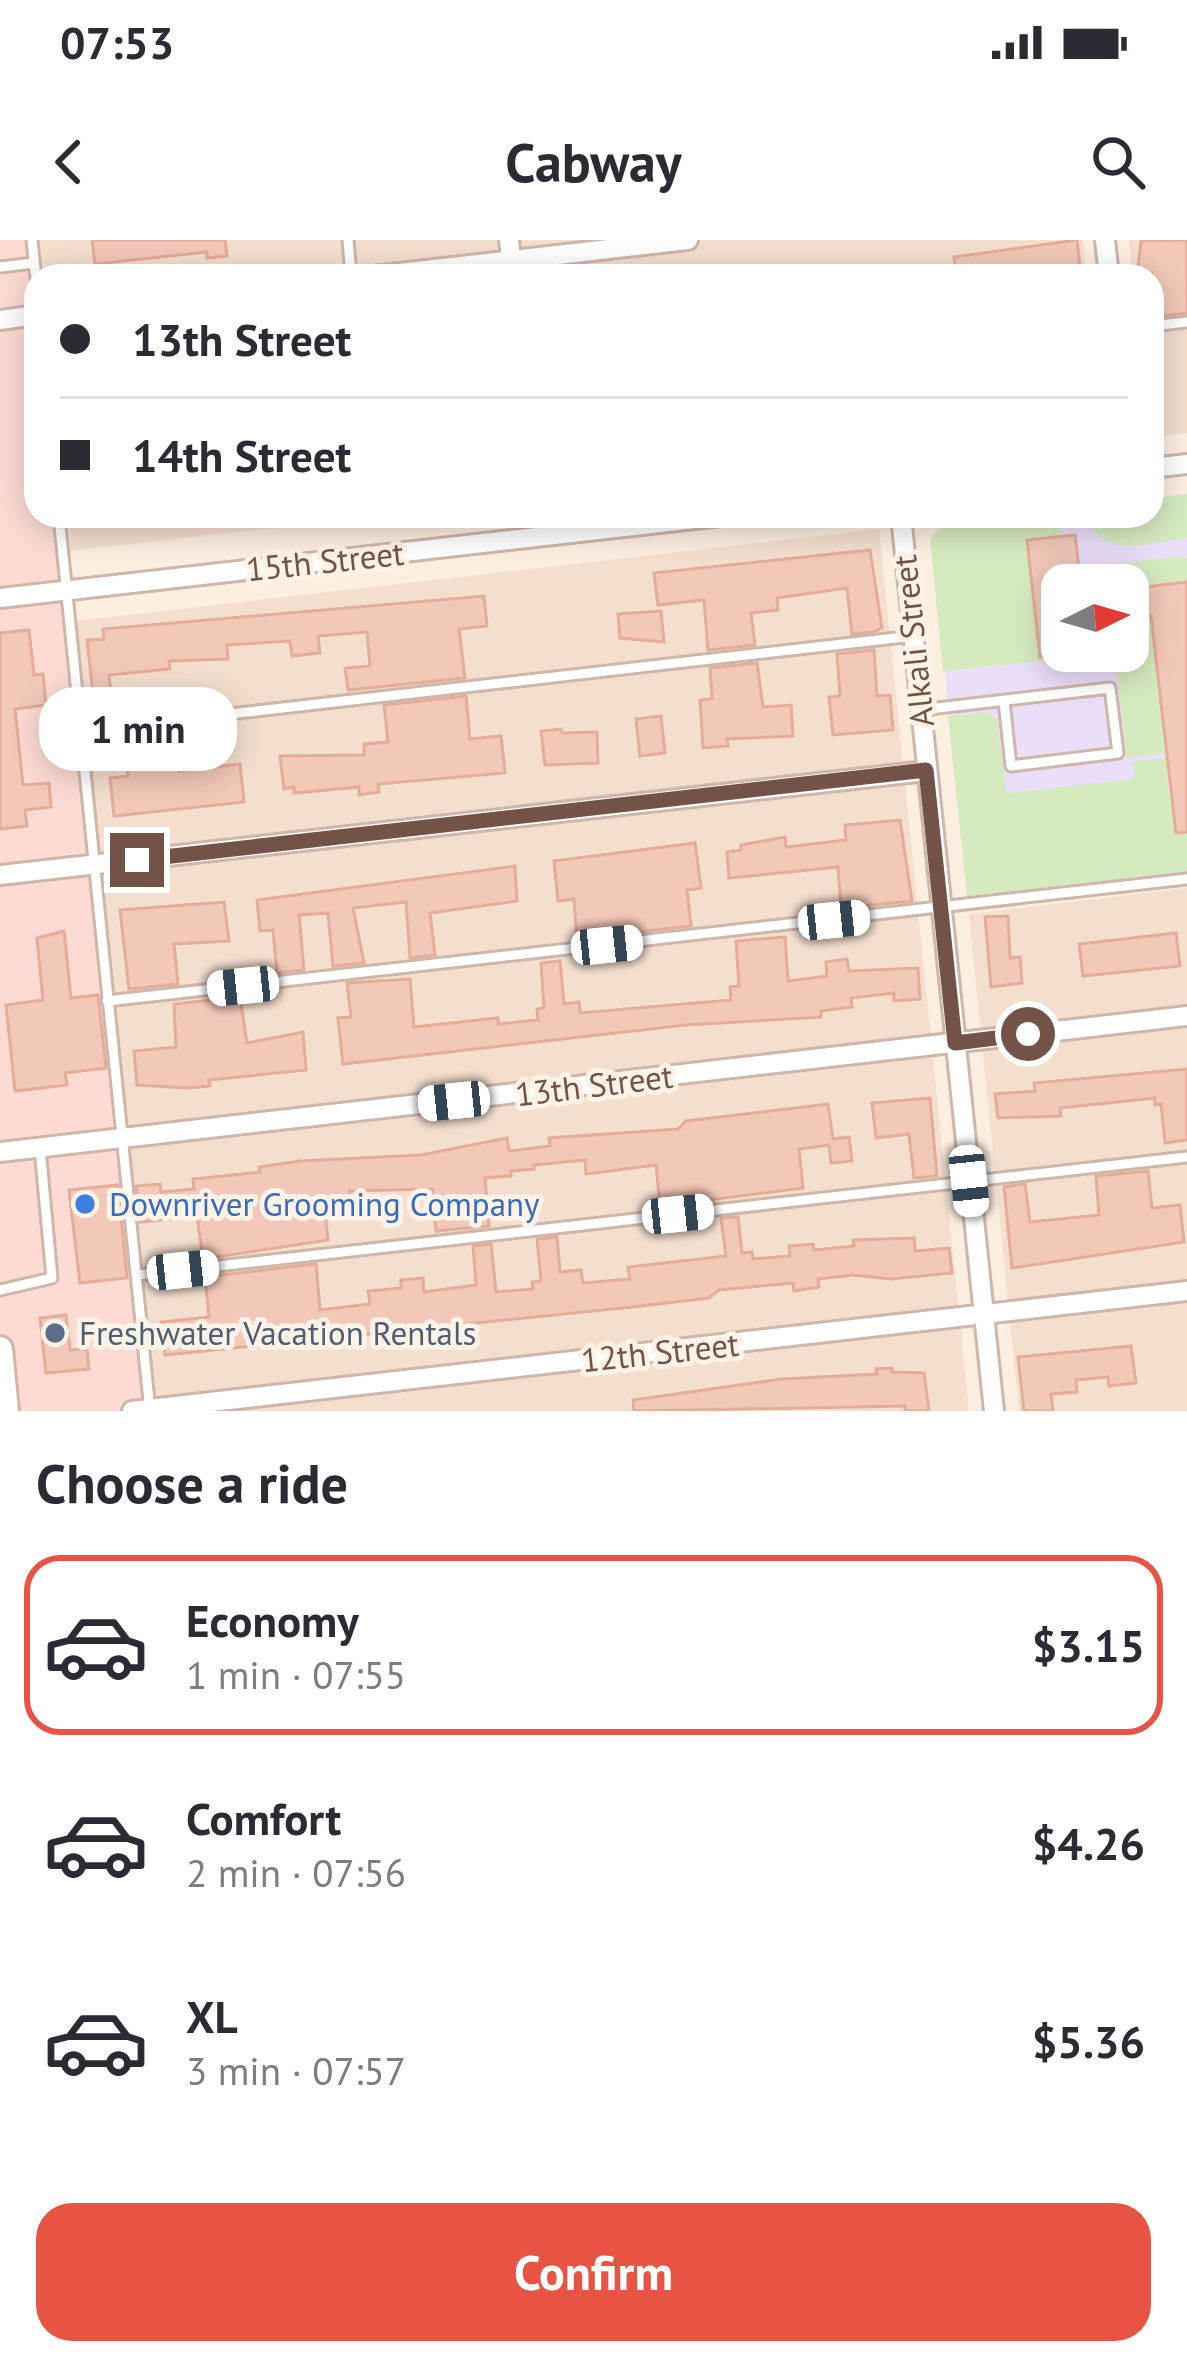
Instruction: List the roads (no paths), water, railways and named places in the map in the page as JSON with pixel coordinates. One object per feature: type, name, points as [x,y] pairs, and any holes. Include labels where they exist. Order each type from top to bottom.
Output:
[{"type":"main road","points":[[0,1349],[6,1411]]},
{"type":"street","points":[[470,264],[688,240]]},
{"type":"street","name":"15th Street","points":[[0,598],[522,528]]},
{"type":"street","name":"Alkali Street","points":[[902,528],[994,1411]]},
{"type":"street","points":[[0,875],[926,770]]},
{"type":"street","name":"13th Street","points":[[0,1152],[1187,1016]]},
{"type":"street","name":"12th Street","points":[[144,1410],[1187,1291]]},
{"type":"lane","points":[[26,264],[34,263],[32,240]]},
{"type":"lane","points":[[60,528],[137,1275],[144,1410]]},
{"type":"lane","points":[[80,731],[913,636]]},
{"type":"lane","points":[[920,710],[1004,700],[1110,688],[1118,753],[1011,766],[1004,700]]},
{"type":"lane","points":[[107,1001],[1187,879]]},
{"type":"lane","points":[[0,1290],[52,1278],[40,1148]]},
{"type":"lane","points":[[137,1275],[1187,1157]]},
{"type":"place","name":"Downriver Grooming Company","points":[[85,1204]]},
{"type":"place","name":"Freshwater Vacation Rentals","points":[[55,1333]]}]
